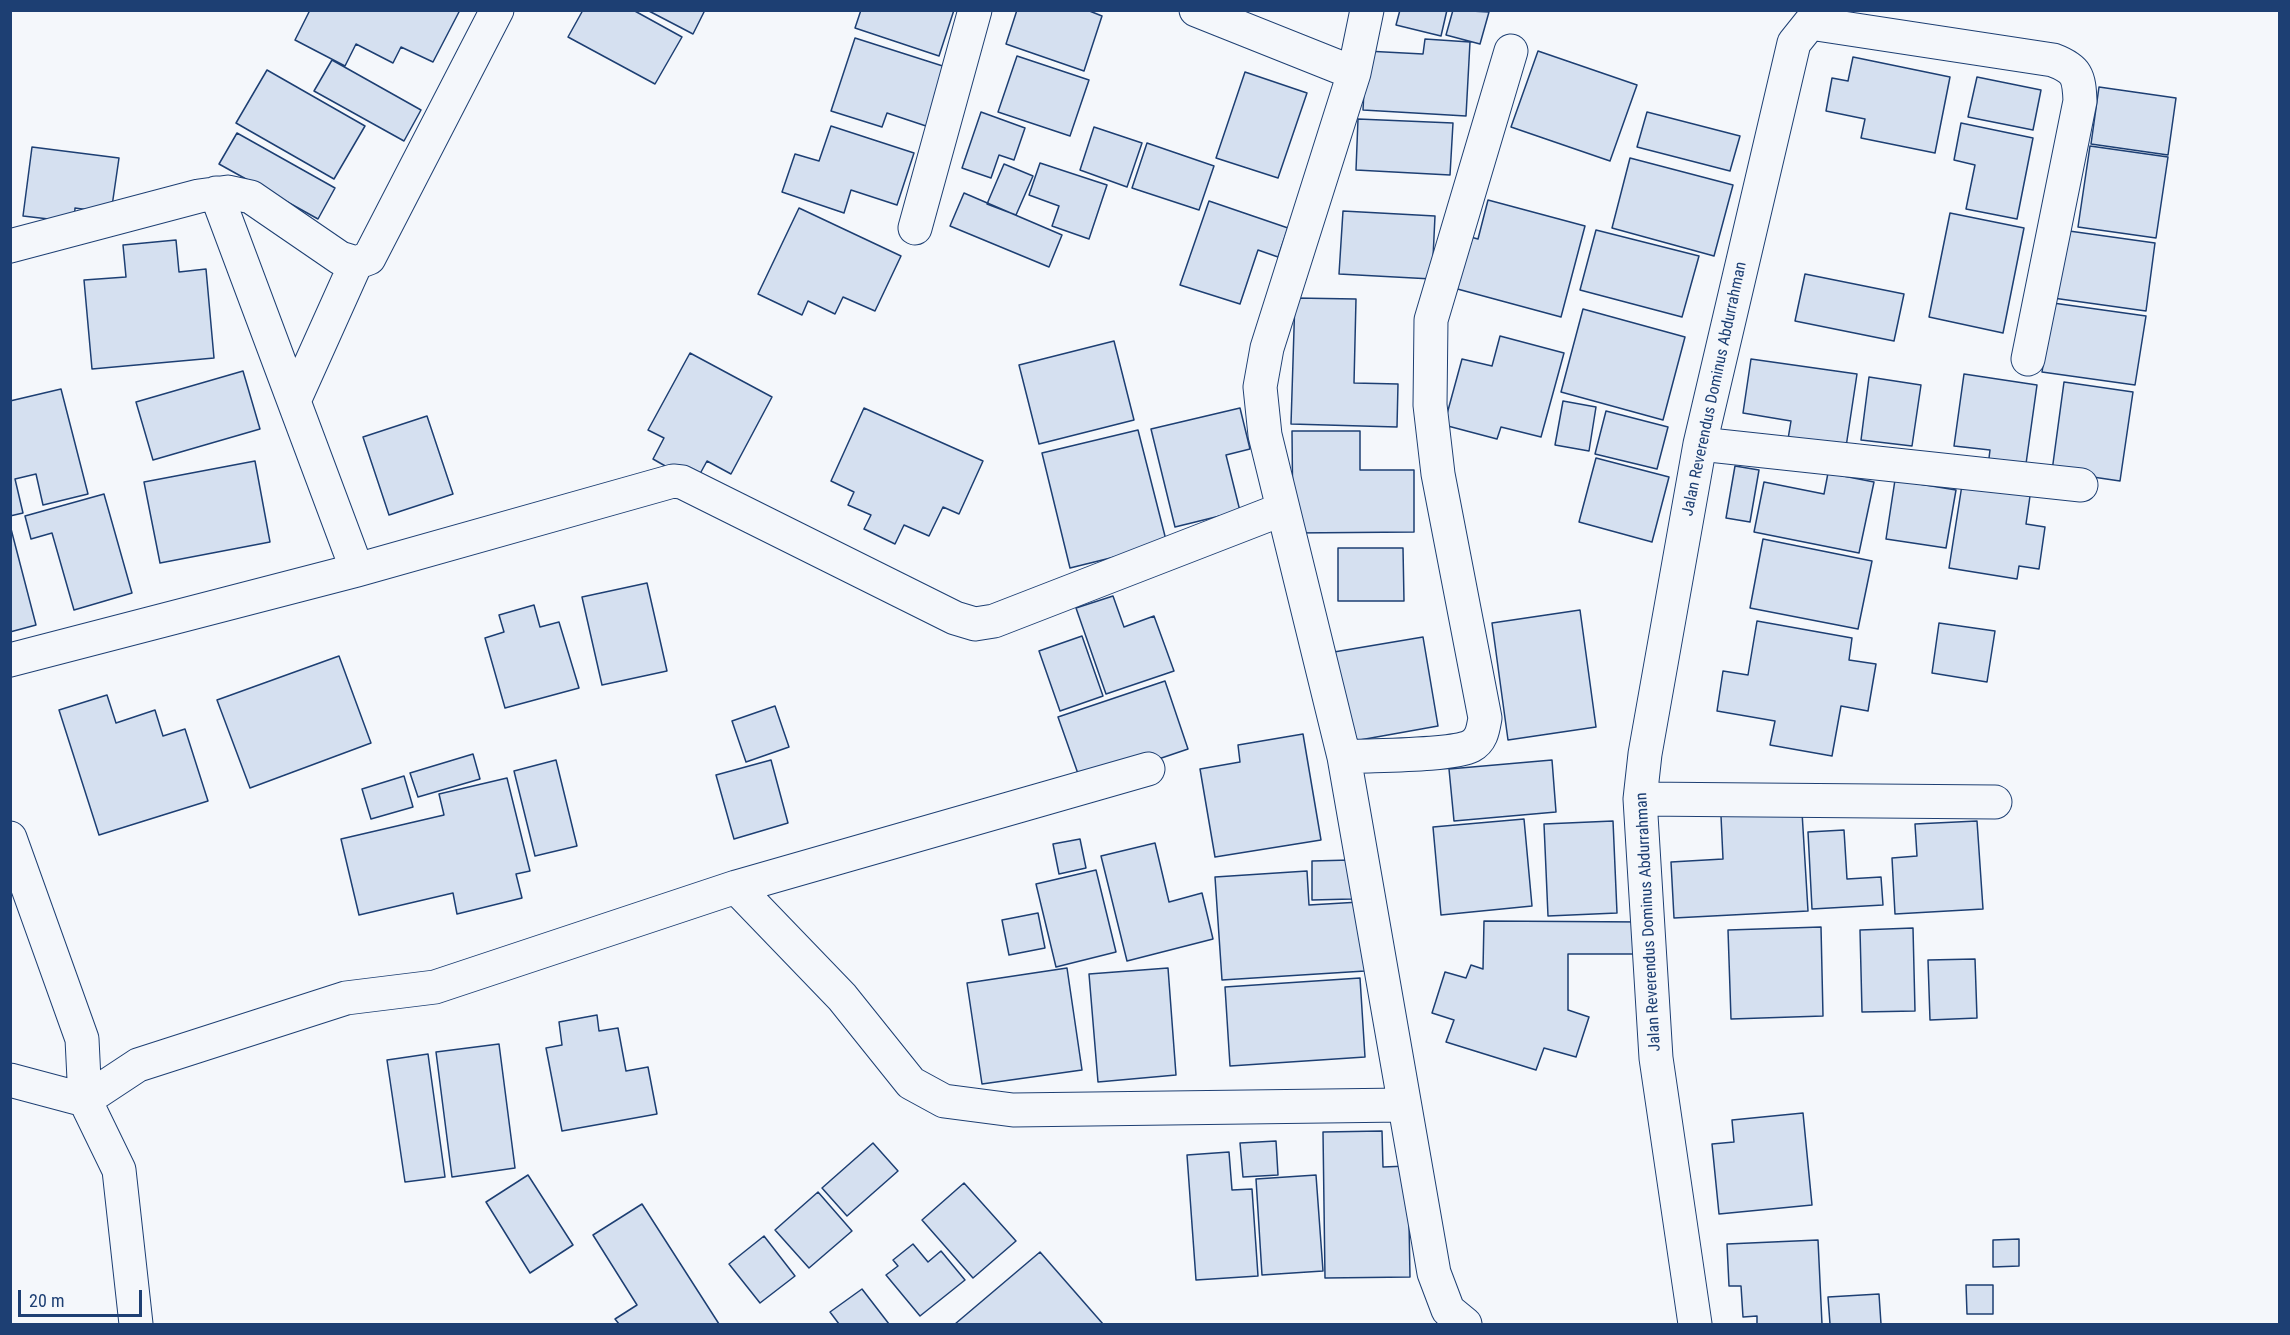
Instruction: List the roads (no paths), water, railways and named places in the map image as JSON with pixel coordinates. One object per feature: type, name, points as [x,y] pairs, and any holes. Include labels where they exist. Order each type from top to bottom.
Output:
[{"type":"street","points":[[10,246],[216,193],[228,192],[251,197],[340,258],[356,263],[369,258],[497,10]]},
{"type":"street","points":[[915,228],[975,10]]},
{"type":"street","points":[[1196,10],[1240,19],[1354,73]]},
{"type":"street","points":[[1367,10],[1354,73],[1267,348],[1260,387],[1265,435],[1344,757],[1434,1273],[1448,1310],[1465,1324]]},
{"type":"street","name":"Jalan Reverendus Dominus Abdurrahman","points":[[1695,1324],[1656,1058],[1640,799],[1645,754],[1700,444],[1794,43],[1810,23],[2053,60],[2069,66],[2079,80],[2080,101],[2028,359]]},
{"type":"street","points":[[1344,757],[1449,751],[1471,746],[1481,736],[1485,718],[1438,474],[1430,405],[1431,320],[1511,51]]},
{"type":"street","points":[[216,193],[357,570]]},
{"type":"street","points":[[294,401],[356,263]]},
{"type":"street","points":[[1700,444],[2081,485]]},
{"type":"street","points":[[10,660],[357,570],[673,481],[682,482],[955,618],[984,624],[1282,509]]},
{"type":"street","points":[[10,1080],[86,1100],[138,1065],[346,998],[435,987],[736,886],[1148,769]]},
{"type":"street","points":[[1640,799],[1995,802]]},
{"type":"street","points":[[10,838],[82,1039],[86,1100],[119,1170],[136,1324]]},
{"type":"street","points":[[736,886],[842,997],[911,1083],[944,1101],[1013,1110],[1403,1105]]}]
